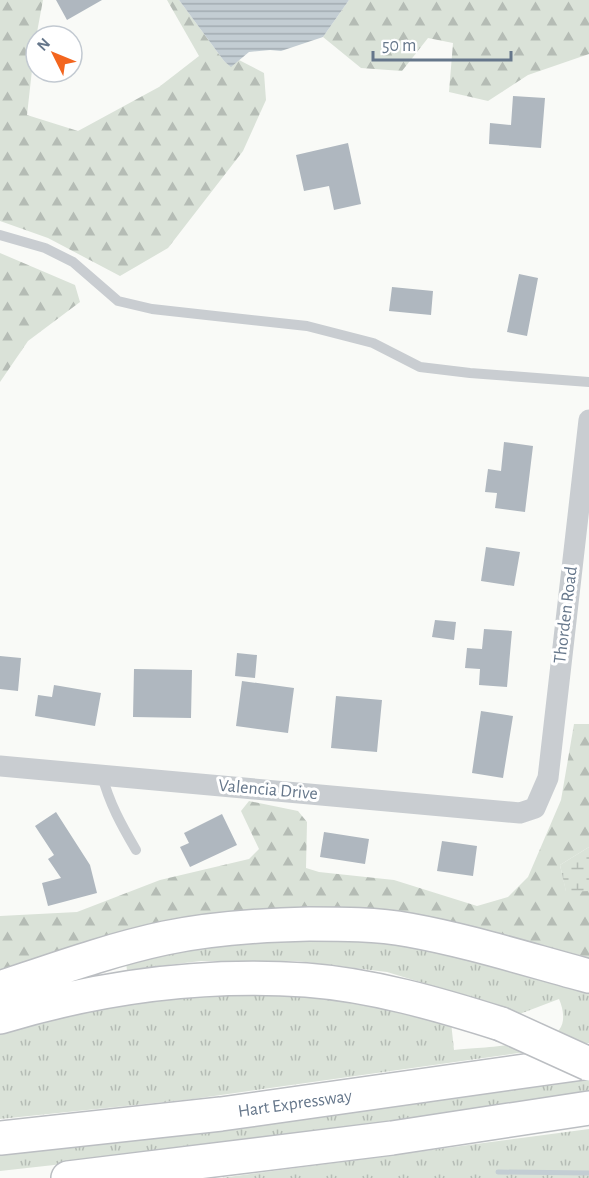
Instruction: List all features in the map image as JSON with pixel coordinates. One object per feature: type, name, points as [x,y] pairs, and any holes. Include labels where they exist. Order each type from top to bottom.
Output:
[{"type":"highway","points":[[0,988],[110,952],[164,938],[240,926],[295,924],[348,924],[407,930],[459,940],[589,976]]},
{"type":"highway","points":[[0,1017],[52,1001],[123,988],[193,980],[306,980],[426,1002],[501,1024],[589,1063]]},
{"type":"highway","name":"Hart Expressway","points":[[0,1138],[221,1114],[589,1063]]},
{"type":"highway","points":[[68,1178],[392,1138],[589,1108]]},
{"type":"street","name":"Thorden Road","points":[[535,808],[548,778],[589,420]]},
{"type":"street","name":"Valencia Drive","points":[[0,766],[520,813],[535,808]]},
{"type":"lane","points":[[0,234],[45,248],[73,262],[118,301],[152,309],[307,326],[373,343],[420,367],[589,382]]},
{"type":"lane","points":[[102,775],[120,824],[136,850]]},
{"type":"green space","points":[[0,0],[43,0],[39,24],[24,24],[24,84],[30,84],[27,115],[78,131],[159,87],[199,56],[167,0],[179,0],[224,61],[231,66],[239,60],[264,73],[266,100],[243,151],[168,248],[120,276],[48,238],[0,221]]},
{"type":"green space","points":[[349,0],[589,0],[589,54],[528,75],[488,101],[449,92],[453,43],[428,38],[402,71],[361,68],[323,37]]},
{"type":"green space","points":[[0,253],[75,285],[80,302],[28,341],[0,382]]},
{"type":"green space","points":[[574,724],[589,724],[589,847],[560,865],[566,891],[589,891],[589,964],[406,918],[0,975],[0,916],[77,912],[160,880],[249,859],[259,849],[241,811],[249,801],[298,811],[307,822],[306,868],[319,872],[394,880],[477,906],[508,897],[528,877],[561,800]]},
{"type":"green space","points":[[589,847],[589,891],[566,892],[560,865]]},
{"type":"green space","points":[[370,933],[589,985],[589,1043],[193,1099],[0,1119],[0,1034],[66,1017],[134,1004],[201,996],[236,995],[293,996],[339,1001],[451,1022],[454,1050],[493,1047],[540,1039],[552,1035],[563,1023],[562,1006],[559,999],[517,1015],[387,972],[297,961],[201,961],[127,970],[126,963],[170,945]]},
{"type":"green space","points":[[589,1077],[589,1094],[207,1148],[0,1171],[0,1152]]},
{"type":"green space","points":[[589,1129],[589,1178],[221,1178]]},
{"type":"shaded area","points":[[179,0],[349,0],[323,37],[281,51],[249,52],[231,67],[224,61]]},
{"type":"building","points":[[56,0],[102,0],[67,20]]},
{"type":"building","points":[[513,96],[545,98],[541,148],[489,144],[490,123],[511,125]]},
{"type":"building","points":[[348,143],[361,204],[334,210],[329,186],[304,191],[296,155]]},
{"type":"building","points":[[519,274],[538,278],[527,336],[507,332]]},
{"type":"building","points":[[392,287],[433,291],[431,315],[389,311]]},
{"type":"building","points":[[504,442],[533,446],[525,512],[495,508],[497,493],[485,492],[488,469],[501,471]]},
{"type":"building","points":[[486,547],[520,552],[514,586],[481,581]]},
{"type":"building","points":[[435,620],[456,622],[454,640],[432,637]]},
{"type":"building","points":[[484,629],[512,631],[507,687],[479,685],[480,669],[465,668],[467,648],[482,649]]},
{"type":"building","points":[[237,653],[257,655],[255,678],[235,676]]},
{"type":"building","points":[[0,656],[21,658],[18,691],[0,689]]},
{"type":"building","points":[[134,669],[192,670],[191,718],[133,717]]},
{"type":"building","points":[[242,681],[294,688],[288,733],[236,726]]},
{"type":"building","points":[[54,685],[101,693],[95,726],[35,716],[38,695],[52,697]]},
{"type":"building","points":[[336,696],[382,700],[377,752],[331,748]]},
{"type":"building","points":[[481,711],[513,716],[503,778],[472,773]]},
{"type":"building","points":[[56,812],[90,865],[97,893],[48,906],[42,883],[61,878],[48,859],[54,855],[35,826]]},
{"type":"building","points":[[222,814],[237,845],[190,867],[180,847],[189,843],[184,833]]},
{"type":"building","points":[[324,832],[369,839],[365,864],[320,857]]},
{"type":"building","points":[[442,841],[477,846],[473,876],[437,871]]},
{"type":"waterway","points":[[498,1172],[589,1173]]}]
